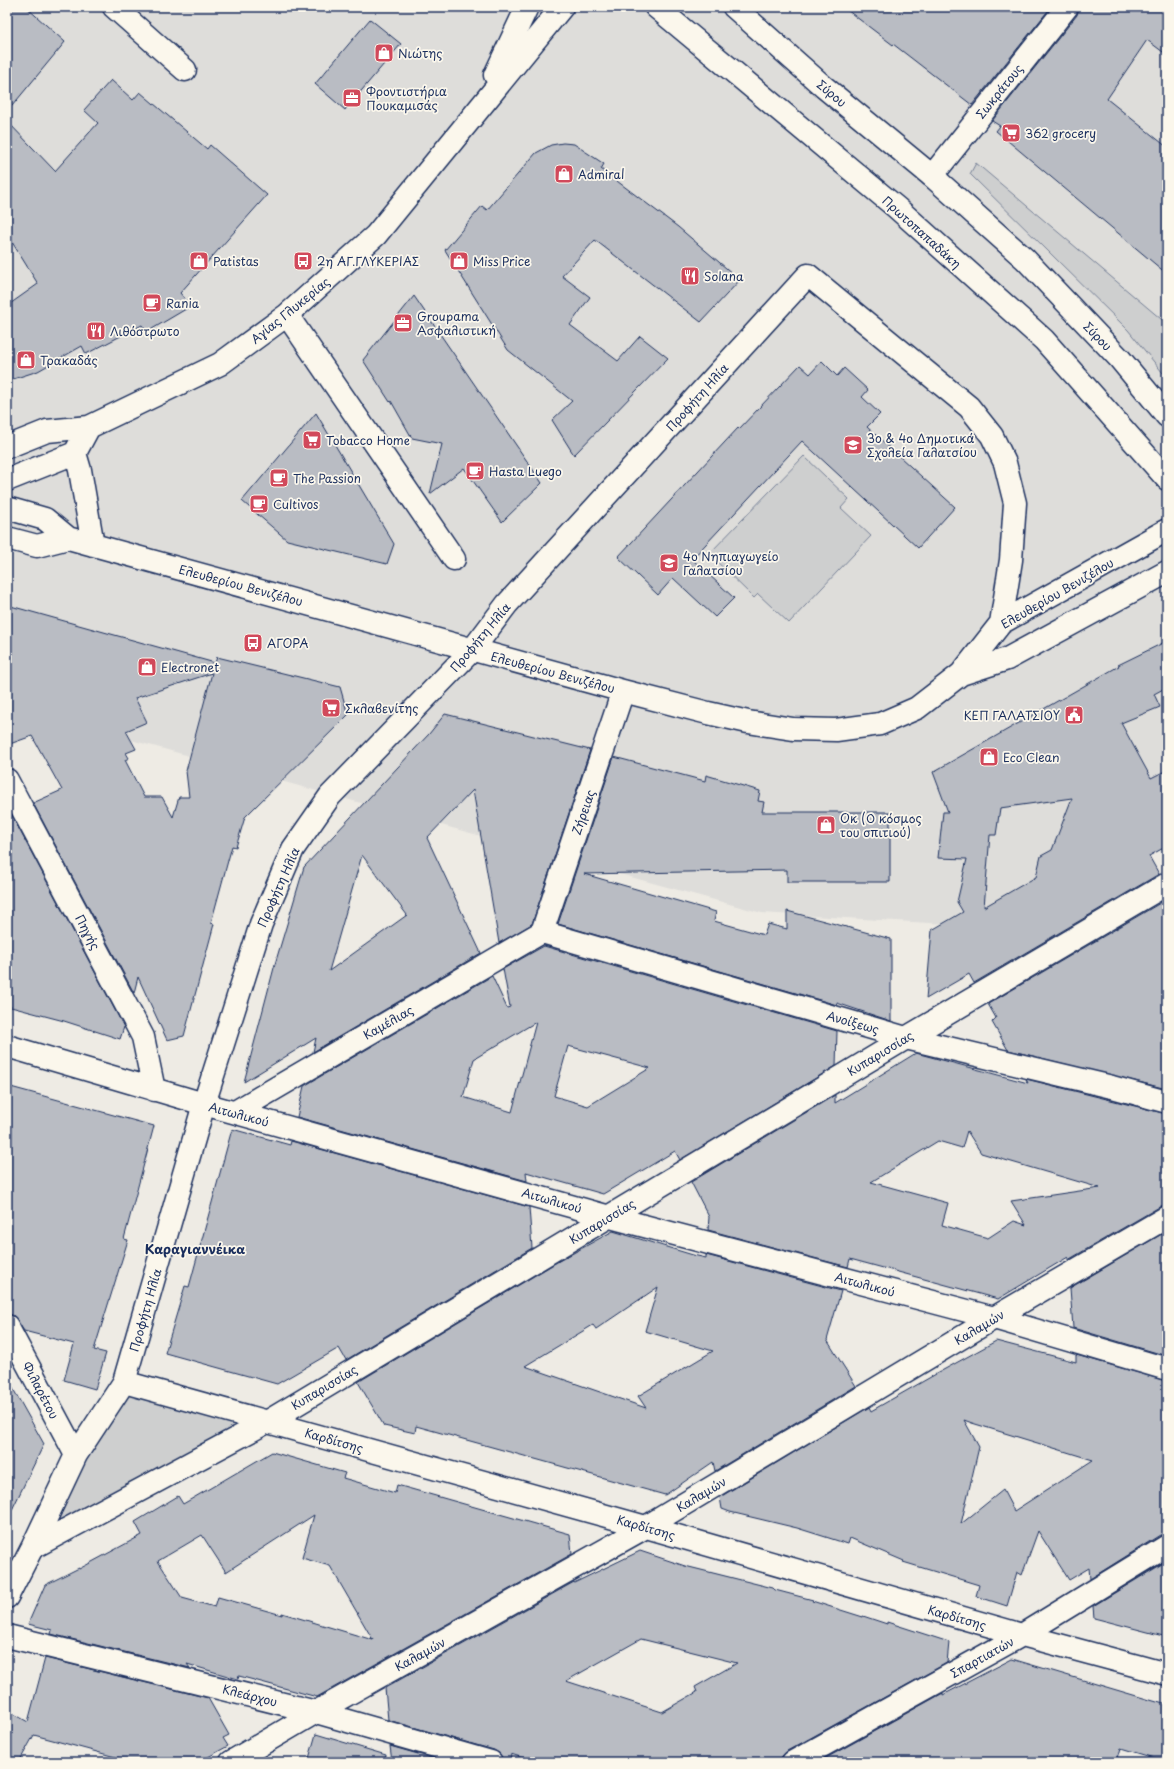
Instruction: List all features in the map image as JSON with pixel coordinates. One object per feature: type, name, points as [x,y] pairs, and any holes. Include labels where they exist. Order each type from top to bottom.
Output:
[{"type":"street","points":[[114,7],[185,70]]},
{"type":"street","name":"Αγίας Γλυκερίας","points":[[480,105],[527,7]]},
{"type":"street","name":"Αγίας Γλυκερίας","points":[[7,448],[47,431],[89,427],[220,364],[287,315],[376,235],[480,105],[562,7]]},
{"type":"street","name":"Πρωτοπαπαδάκη","points":[[656,7],[897,208],[1044,340],[1167,479]]},
{"type":"street","name":"Σύρου","points":[[734,7],[824,87],[932,176],[1025,259],[1120,359],[1167,416]]},
{"type":"street","name":"Σωκράτους","points":[[932,176],[1067,7]]},
{"type":"street","name":"Προφήτη Ηλία","points":[[7,1597],[76,1455],[124,1382],[204,1104],[261,924],[293,849],[330,796],[473,649],[507,604],[808,276],[968,407],[992,436],[1005,463],[1014,503],[1011,560],[1001,623]]},
{"type":"street","points":[[287,315],[454,559]]},
{"type":"street","points":[[7,480],[75,452],[89,427]]},
{"type":"street","points":[[75,452],[80,470],[92,545]]},
{"type":"street","name":"Ελευθερίου Βενιζέλου","points":[[7,508],[45,519],[68,538],[708,714],[793,729],[836,730],[880,724],[917,708],[961,674],[1001,623],[1167,530]]},
{"type":"street","points":[[7,538],[37,546],[68,538]]},
{"type":"street","name":"Ελευθερίου Βενιζέλου","points":[[961,674],[1008,659],[1167,572]]},
{"type":"street","name":"Ζήρειας","points":[[542,932],[623,691]]},
{"type":"street","name":"Πηγής","points":[[7,780],[143,1037],[154,1090]]},
{"type":"street","name":"Κυπαρισσίας","points":[[32,1548],[267,1422],[906,1038],[1167,884]]},
{"type":"street","name":"Ανοίξεως","points":[[542,932],[906,1038],[1104,1085],[1167,1102]]},
{"type":"street","name":"Καμέλιας","points":[[235,1112],[542,932]]},
{"type":"street","name":"Αιτωλικού","points":[[7,1046],[204,1104],[610,1217],[994,1318],[1167,1369]]},
{"type":"street","name":"Καλαμών","points":[[231,1762],[316,1712],[646,1527],[994,1318],[1167,1217]]},
{"type":"street","name":"Φιλαρέτου","points":[[7,1326],[76,1455]]},
{"type":"street","name":"Καρδίτσης","points":[[124,1382],[646,1527],[1022,1635],[1167,1674]]},
{"type":"street","name":"Σπαρτιατών","points":[[793,1762],[1022,1635],[1167,1546]]},
{"type":"street","name":"Κλεάρχου","points":[[7,1636],[316,1712],[491,1762]]},
{"type":"shaded area","points":[[7,7],[1167,7],[1167,800],[963,925],[762,913],[7,706]]},
{"type":"shaded area","points":[[976,163],[1167,324],[1167,378],[1128,330],[970,174]]},
{"type":"shaded area","points":[[804,456],[849,499],[841,508],[871,536],[789,623],[758,594],[754,598],[709,554]]},
{"type":"shaded area","points":[[124,1382],[267,1422],[32,1548]]},
{"type":"building","points":[[7,7],[26,7],[65,42],[7,112]]},
{"type":"building","points":[[843,7],[1051,7],[972,105]]},
{"type":"building","points":[[1079,7],[1167,7],[1167,55],[1147,40],[1107,99],[1167,147],[1167,274],[996,131],[1000,126],[992,121],[1077,15]]},
{"type":"building","points":[[370,19],[401,44],[345,110],[315,84]]},
{"type":"building","points":[[111,80],[133,100],[140,92],[207,149],[210,145],[267,195],[180,293],[191,306],[147,332],[142,325],[86,354],[82,346],[38,371],[7,381],[7,306],[38,284],[7,234],[7,121],[55,171],[98,123],[84,110]]},
{"type":"building","points":[[563,143],[574,144],[604,164],[601,169],[678,227],[740,280],[701,322],[595,240],[562,276],[590,297],[570,325],[618,361],[640,336],[668,358],[574,455],[552,420],[572,401],[508,350],[445,250],[482,206],[487,210],[536,153],[551,145]]},
{"type":"building","points":[[414,296],[542,483],[502,522],[464,468],[430,494],[442,444],[412,438],[391,401],[390,402],[363,360]]},
{"type":"building","points":[[822,361],[837,376],[844,368],[868,390],[862,397],[880,414],[867,427],[955,507],[918,548],[802,441],[692,559],[734,598],[715,617],[673,578],[658,595],[618,557],[738,428],[739,429],[800,365],[810,374]]},
{"type":"building","points":[[316,413],[394,544],[387,564],[287,540],[242,501]]},
{"type":"building","points":[[7,605],[215,663],[217,657],[340,687],[348,715],[245,817],[236,847],[232,846],[211,923],[214,924],[184,1036],[167,1040],[138,977],[134,993],[33,803],[62,790],[32,736],[7,745]],"holes":[[[212,673],[186,771],[189,797],[179,797],[173,817],[162,797],[144,797],[125,760],[129,758],[126,753],[136,749],[126,731],[147,722],[135,698]]]},
{"type":"building","points":[[1167,641],[1167,687],[1154,694],[1160,707],[1121,723],[1151,778],[1167,770],[1167,846],[1149,856],[1159,874],[974,983],[969,974],[926,999],[932,930],[963,912],[957,902],[967,859],[938,858],[943,812],[948,812],[933,772],[1119,666],[1118,665]],"holes":[[[1072,798],[1052,850],[1041,856],[1036,877],[984,907],[990,835],[996,835],[1000,808]]]},
{"type":"building","points":[[445,714],[590,750],[532,924],[499,943],[473,790],[427,838],[481,953],[313,1052],[316,1038],[244,1082],[275,964],[304,867],[429,734]],"holes":[[[362,855],[407,915],[329,971]]]},
{"type":"building","points":[[614,757],[705,781],[706,775],[760,791],[758,801],[764,802],[762,812],[890,812],[890,882],[787,882],[787,870],[584,874],[716,912],[714,921],[764,935],[768,924],[787,929],[787,911],[891,939],[891,1021],[837,1003],[837,1005],[558,924]]},
{"type":"building","points":[[10,812],[124,1027],[120,1039],[64,1021],[7,1006],[7,814]]},
{"type":"building","points":[[1167,899],[1167,1089],[1008,1050],[992,1022],[996,1018],[988,1004]]},
{"type":"building","points":[[544,946],[837,1031],[836,1066],[680,1160],[675,1151],[603,1194],[526,1172],[527,1181],[297,1117],[304,1086],[492,976],[507,1008],[510,1007],[503,969]],"holes":[[[536,1022],[512,1112],[463,1097],[474,1059]],[[568,1046],[650,1068],[588,1106],[554,1096]]]},
{"type":"building","points":[[916,1053],[1028,1083],[1026,1079],[1167,1114],[1167,1205],[1161,1206],[1068,1260],[1068,1257],[998,1299],[850,1259],[848,1267],[708,1230],[709,1217],[691,1182],[835,1095],[835,1103]],"holes":[[[967,1131],[981,1153],[1100,1188],[1011,1201],[1026,1225],[1014,1221],[988,1238],[942,1225],[948,1203],[871,1182],[938,1141],[962,1148]]]},
{"type":"building","points":[[7,1086],[154,1126],[124,1239],[128,1240],[94,1350],[106,1353],[95,1389],[64,1380],[74,1344],[24,1331],[14,1316],[7,1314]]},
{"type":"building","points":[[232,1129],[290,1145],[291,1141],[529,1207],[532,1248],[346,1360],[339,1348],[277,1384],[165,1353],[185,1286],[189,1287]]},
{"type":"building","points":[[613,1231],[693,1255],[706,1258],[706,1255],[841,1291],[827,1340],[856,1386],[715,1471],[713,1462],[665,1495],[416,1426],[415,1433],[384,1426],[358,1382],[557,1262]],"holes":[[[658,1287],[645,1331],[713,1351],[638,1396],[646,1408],[525,1366],[593,1325],[596,1329]]]},
{"type":"building","points":[[1167,1231],[1167,1356],[1073,1328],[1070,1288]]},
{"type":"building","points":[[996,1341],[1076,1362],[1076,1355],[1167,1381],[1167,1534],[1160,1535],[1090,1579],[1089,1568],[1069,1580],[1038,1531],[1022,1575],[1017,1572],[1007,1606],[976,1596],[979,1585],[903,1562],[904,1561],[850,1538],[848,1544],[797,1528],[722,1509],[720,1497],[869,1407],[871,1411]],"holes":[[[964,1420],[1093,1460],[1014,1511],[1003,1490],[961,1524],[979,1447]]]},
{"type":"building","points":[[7,1378],[44,1444],[7,1520]]},
{"type":"building","points":[[272,1452],[345,1473],[343,1478],[395,1493],[397,1485],[570,1534],[572,1554],[317,1697],[239,1676],[238,1679],[187,1664],[190,1668],[51,1634],[52,1630],[28,1624],[45,1585],[79,1569],[142,1535],[135,1522],[178,1496],[183,1504]],"holes":[[[314,1515],[302,1558],[330,1566],[373,1640],[282,1613],[282,1615],[218,1597],[215,1607],[182,1598],[158,1561],[202,1535],[226,1572]]]},
{"type":"building","points":[[640,1551],[685,1566],[773,1588],[775,1590],[813,1600],[812,1601],[863,1617],[887,1624],[887,1622],[949,1642],[947,1663],[787,1751],[782,1756],[781,1762],[536,1762],[511,1754],[510,1762],[503,1762],[500,1754],[494,1750],[388,1720],[385,1688],[574,1583]],"holes":[[[641,1639],[737,1663],[695,1687],[697,1692],[662,1712],[566,1681]]]},
{"type":"building","points":[[1167,1561],[1167,1637],[1094,1618],[1093,1606]]},
{"type":"building","points":[[45,1658],[208,1698],[229,1735],[223,1738],[228,1746],[199,1762],[134,1762],[34,1735],[19,1762],[7,1762],[7,1710],[28,1722]]},
{"type":"building","points":[[1012,1659],[1167,1705],[1167,1762],[1121,1748],[1118,1758],[1078,1759],[1060,1762],[819,1762],[943,1693],[943,1695]]},
{"type":"building","points":[[316,1734],[386,1755],[385,1762],[308,1762]]},
{"type":"building","points":[[390,1746],[446,1762],[392,1762]]},
{"type":"place","name":"Νιώτης","points":[[384,53]]},
{"type":"place","name":"Φροντιστήρια Πουκαμισάς","points":[[352,98]]},
{"type":"place","name":"362 grocery","points":[[1011,133]]},
{"type":"place","name":"Admiral","points":[[564,174]]},
{"type":"place","name":"Patistas","points":[[199,261]]},
{"type":"place","name":"2η ΑΓ.ΓΛΥΚΕΡΙΑΣ","points":[[303,261]]},
{"type":"place","name":"Miss Price","points":[[459,261]]},
{"type":"place","name":"Solana","points":[[690,276]]},
{"type":"place","name":"Rania","points":[[152,303]]},
{"type":"place","name":"Groupama Ασφαλιστική","points":[[403,323]]},
{"type":"place","name":"Λιθόστρωτο","points":[[96,331]]},
{"type":"place","name":"Τρακαδάς","points":[[26,360]]},
{"type":"place","name":"Tobacco Home","points":[[312,440]]},
{"type":"place","name":"3ο & 4ο Δημοτικά Σχολεία Γαλατσίου","points":[[853,445]]},
{"type":"place","name":"Hasta Luego","points":[[475,471]]},
{"type":"place","name":"The Passion","points":[[279,478]]},
{"type":"place","name":"Cultivos","points":[[259,504]]},
{"type":"place","name":"4ο Νηπιαγωγείο Γαλατσίου","points":[[669,563]]},
{"type":"place","name":"ΑΓΟΡΑ","points":[[253,643]]},
{"type":"place","name":"Electronet","points":[[147,667]]},
{"type":"place","name":"Σκλαβενίτης","points":[[331,708]]},
{"type":"place","name":"ΚΕΠ ΓΑΛΑΤΣΙΟΥ","points":[[1074,715]]},
{"type":"place","name":"Eco Clean","points":[[989,757]]},
{"type":"place","name":"Οκ (Ο κόσμος του σπιτιού)","points":[[826,825]]},
{"type":"district","name":"Καραγιαννέικα","points":[[195,1248]]}]
